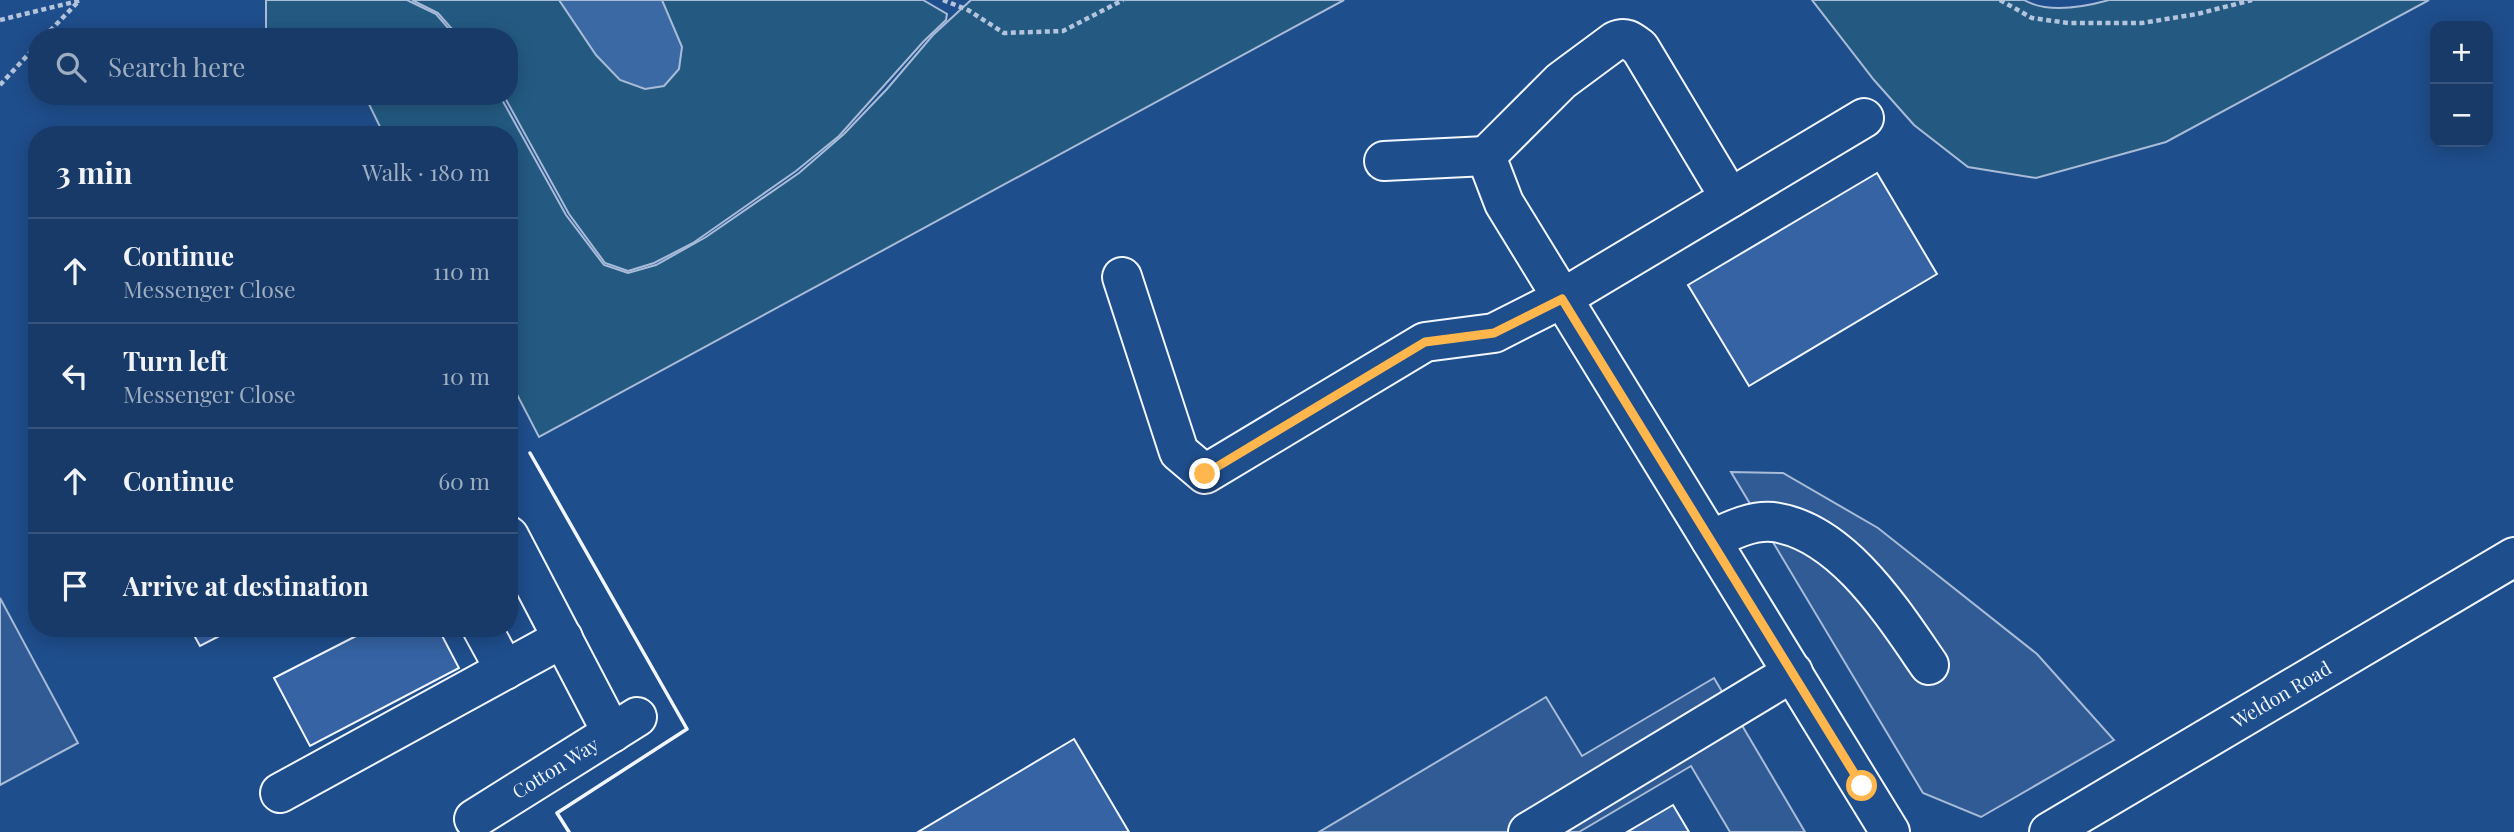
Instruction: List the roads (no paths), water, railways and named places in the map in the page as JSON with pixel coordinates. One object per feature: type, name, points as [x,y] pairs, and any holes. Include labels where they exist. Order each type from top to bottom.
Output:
[{"type":"street","points":[[1384,161],[1486,156],[1561,81],[1622,38],[1630,39],[1640,48],[1730,198]]},
{"type":"street","points":[[1122,277],[1179,452],[1205,474],[1425,342],[1494,333],[1562,299],[1864,118]]},
{"type":"street","points":[[1486,156],[1504,203],[1890,832]]},
{"type":"street","points":[[1711,540],[1743,525],[1771,522],[1797,528],[1826,544],[1858,572],[1929,665]]},
{"type":"street","points":[[280,793],[563,638],[518,553]]},
{"type":"street","name":"Weldon Road","points":[[2071,826],[2514,557]]},
{"type":"street","points":[[487,637],[505,670]]},
{"type":"street","name":"Cotton Way","points":[[470,828],[624,725],[563,638]]},
{"type":"street","points":[[1528,832],[1793,672]]}]
